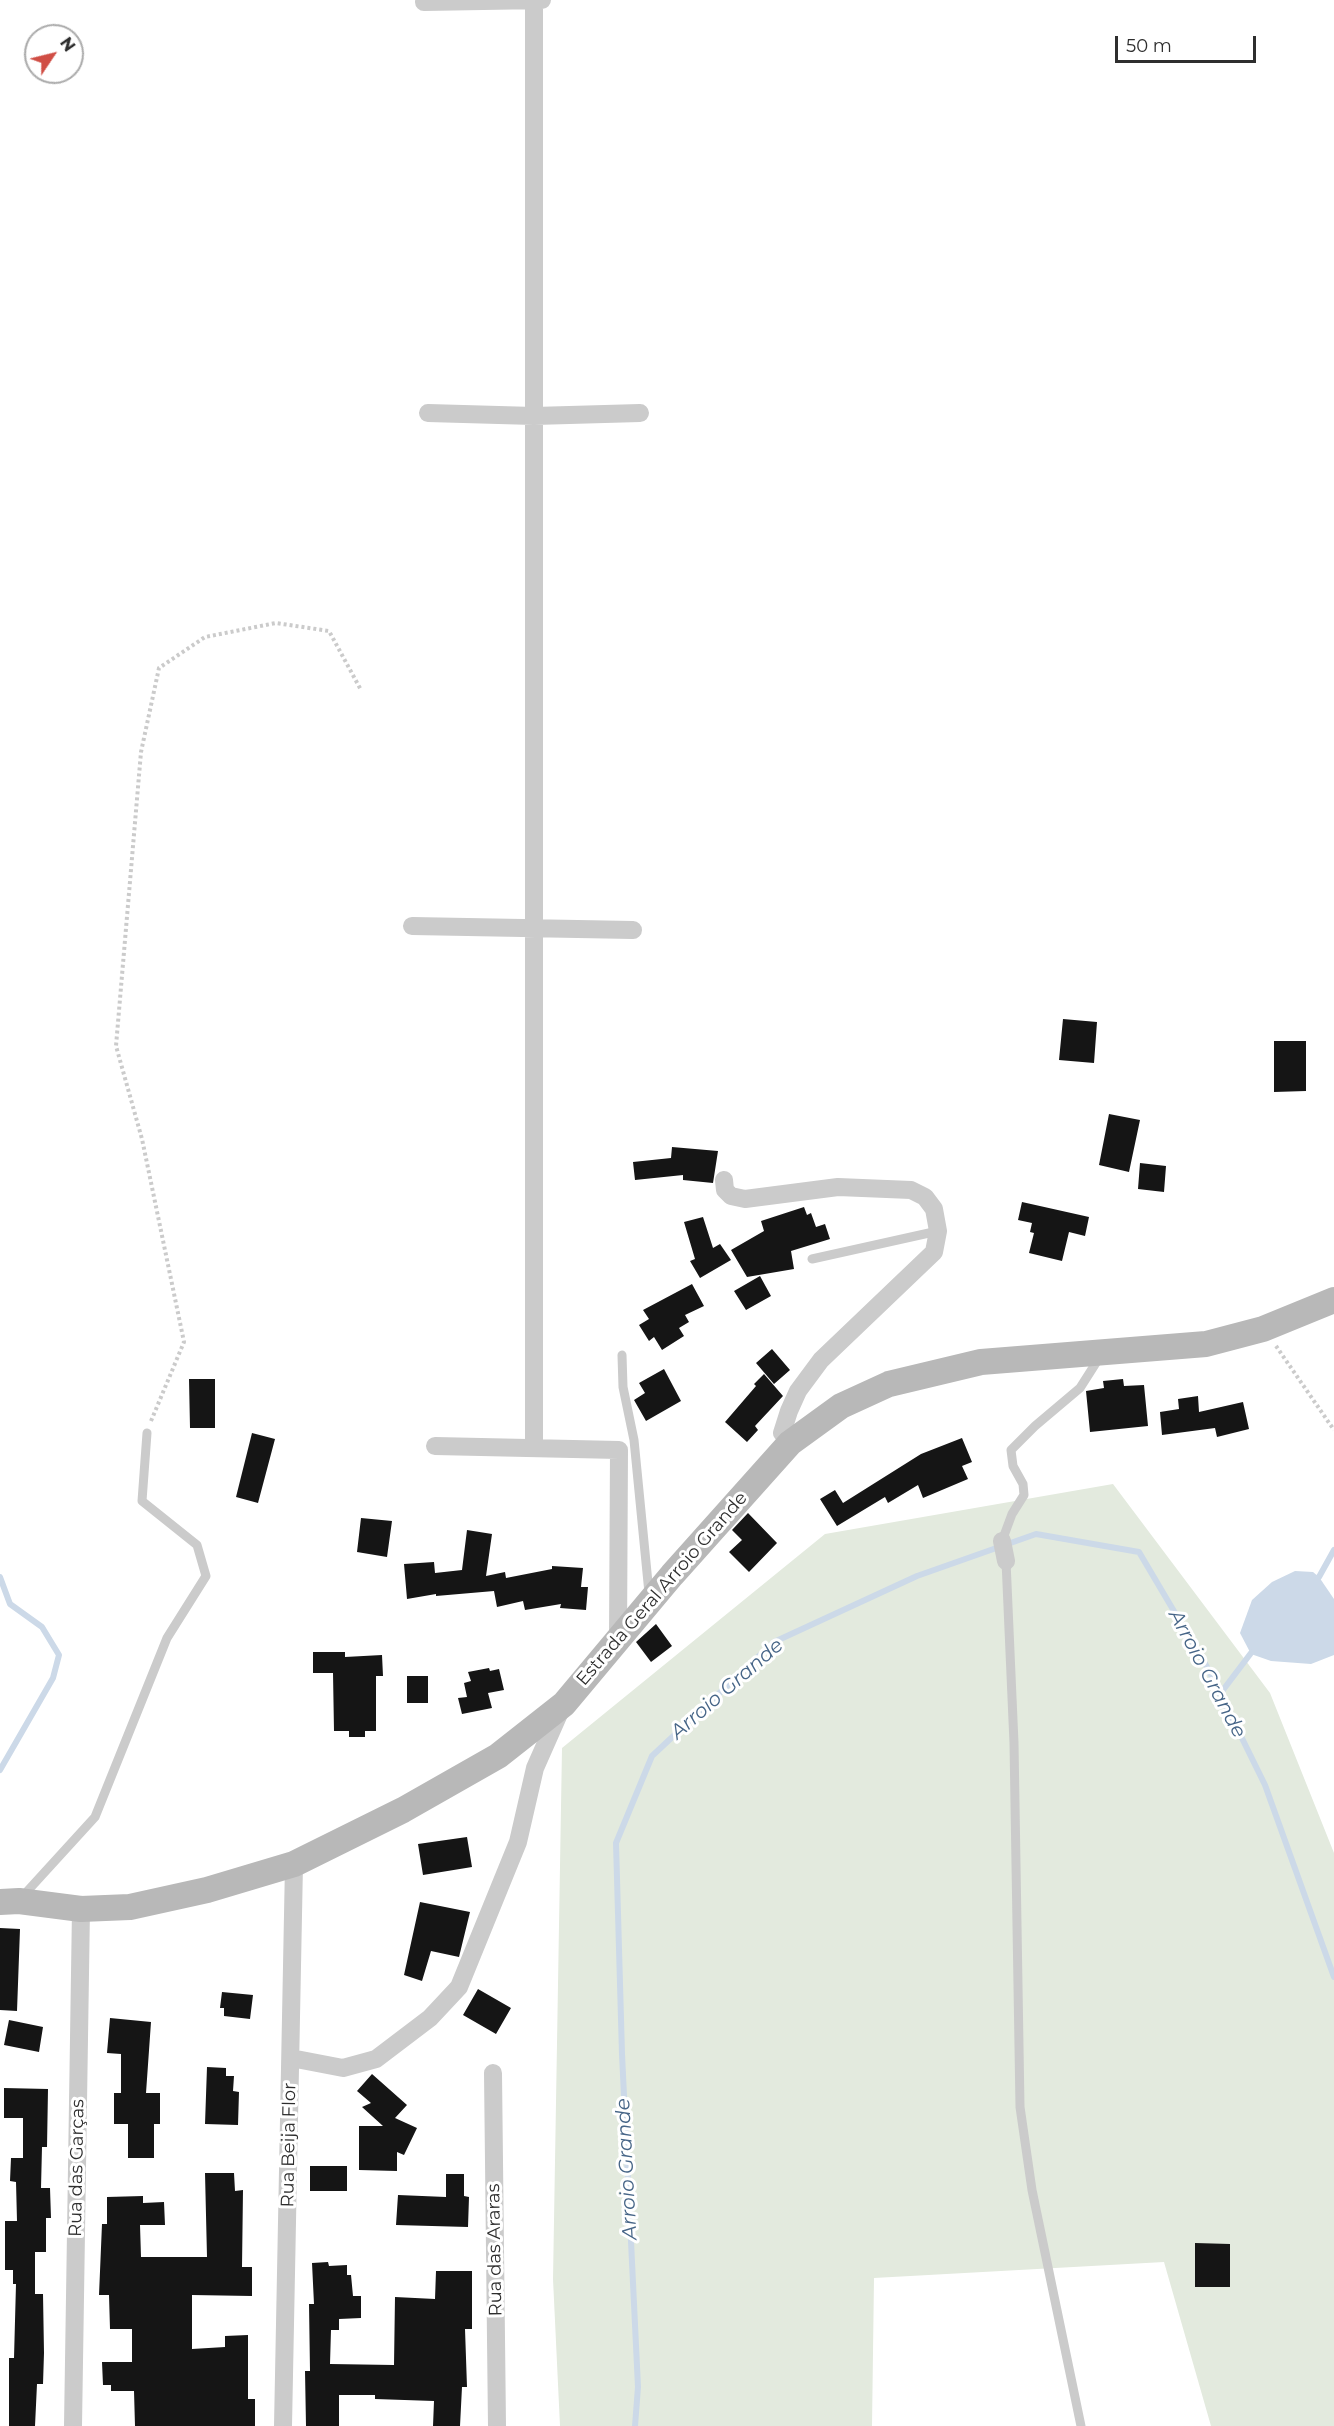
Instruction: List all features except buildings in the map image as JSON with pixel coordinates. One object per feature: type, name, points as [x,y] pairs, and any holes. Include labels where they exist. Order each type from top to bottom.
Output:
[{"type":"main road","name":"Estrada Geral Arroio Grande","points":[[9,1901],[81,1909],[130,1907],[207,1890],[294,1864],[403,1810],[498,1756],[564,1704],[790,1443],[841,1406],[889,1384],[981,1362],[1206,1344],[1263,1329],[1334,1300]]},
{"type":"street","points":[[534,0],[532,928],[534,1448]]},
{"type":"street","points":[[424,2],[542,0]]},
{"type":"street","points":[[428,413],[534,416],[640,413]]},
{"type":"street","points":[[412,926],[633,930]]},
{"type":"street","points":[[724,1180],[724,1190],[731,1196],[745,1199],[838,1187],[911,1190],[925,1197],[934,1209],[938,1231],[934,1252],[821,1360],[798,1391],[782,1433],[790,1443]]},
{"type":"street","points":[[435,1446],[619,1450],[618,1640]]},
{"type":"street","points":[[1002,1541],[1006,1561]]},
{"type":"street","points":[[291,2058],[343,2068],[376,2059],[430,2018],[459,1987],[518,1842],[535,1768],[564,1704]]},
{"type":"street","name":"Rua Beija Flor","points":[[283,2426],[294,1864]]},
{"type":"street","name":"Rua das Garças","points":[[73,2426],[81,1909]]},
{"type":"street","name":"Rua das Araras","points":[[493,2073],[497,2426]]},
{"type":"lane","points":[[812,1259],[938,1231]]},
{"type":"lane","points":[[1002,1541],[1012,1514],[1024,1495],[1023,1484],[1013,1466],[1011,1450],[1035,1426],[1080,1388],[1102,1353]]},
{"type":"lane","points":[[622,1355],[623,1387],[634,1440],[650,1602]]},
{"type":"lane","points":[[9,1901],[95,1817],[167,1638],[206,1576],[197,1545],[142,1502],[147,1433]]},
{"type":"lane","points":[[1006,1561],[1014,1754],[1020,2107],[1032,2190],[1081,2426]]},
{"type":"path","points":[[147,1433],[184,1342],[142,1139],[116,1046],[141,752],[159,668],[205,637],[276,623],[329,631],[361,690]]},
{"type":"path","points":[[1263,1329],[1334,1430]]},
{"type":"shaded area","points":[[1113,1484],[1270,1693],[1334,1853],[1334,2426],[1211,2426],[1164,2262],[874,2278],[872,2426],[560,2426],[553,2279],[562,1748],[825,1534]]},
{"type":"water","points":[[1295,1571],[1313,1572],[1334,1599],[1334,1655],[1311,1664],[1271,1661],[1251,1654],[1240,1633],[1252,1600],[1272,1582]]},
{"type":"waterway","name":"Arroio Grande","points":[[635,2426],[638,2387],[622,2054],[616,1843],[652,1756],[774,1642],[917,1576],[1036,1534],[1139,1552],[1207,1667],[1265,1785],[1334,1977]]},
{"type":"waterway","points":[[1319,1577],[1334,1550]]},
{"type":"waterway","points":[[0,1577],[10,1604],[42,1627],[59,1655],[53,1678],[0,1770]]},
{"type":"waterway","points":[[1220,1694],[1251,1653]]}]
